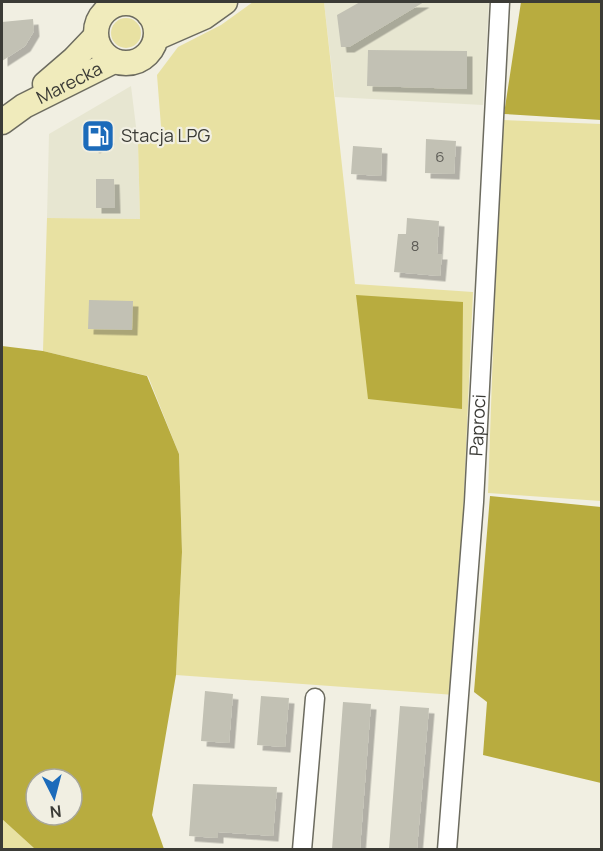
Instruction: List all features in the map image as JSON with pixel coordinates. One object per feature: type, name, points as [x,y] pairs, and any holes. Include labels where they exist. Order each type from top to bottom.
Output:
[{"type":"street","points":[[141,7],[154,21],[156,38],[148,54],[132,63],[114,61],[101,51],[95,37],[100,16],[110,4],[124,3],[141,7],[195,2]]},
{"type":"street","points":[[156,38],[204,17],[225,2]]},
{"type":"street","name":"Paproci","points":[[447,849],[474,502],[500,2]]},
{"type":"street","name":"Marecka","points":[[2,122],[24,106],[95,37]]},
{"type":"street","name":"Marecka","points":[[24,106],[114,61]]},
{"type":"street","points":[[302,849],[315,698]]},
{"type":"shaded area","points":[[253,2],[324,2],[355,284],[473,292],[455,695],[176,675],[182,552],[179,454],[148,376],[43,351],[47,218],[140,219],[138,143],[162,139],[157,75],[178,47],[221,25]]},
{"type":"shaded area","points":[[324,2],[489,2],[483,105],[335,97]]},
{"type":"shaded area","points":[[521,2],[601,2],[601,120],[504,114]]},
{"type":"shaded area","points":[[126,18],[136,23],[141,33],[136,43],[126,48],[116,43],[111,33],[116,23]]},
{"type":"shaded area","points":[[131,86],[138,143],[140,219],[47,218],[49,134]]},
{"type":"shaded area","points":[[501,120],[601,124],[601,501],[488,493]]},
{"type":"shaded area","points":[[356,295],[463,302],[462,409],[368,399]]},
{"type":"shaded area","points":[[2,346],[43,351],[147,376],[179,454],[182,552],[176,675],[152,815],[164,849],[35,849],[2,819]]},
{"type":"shaded area","points":[[490,496],[601,507],[601,783],[483,755],[487,702],[474,692]]},
{"type":"shaded area","points":[[2,819],[35,849],[2,849]]},
{"type":"building","points":[[360,2],[424,2],[349,47],[341,47],[337,15]]},
{"type":"building","points":[[33,19],[34,31],[25,46],[2,61],[2,22]]},
{"type":"building","points":[[368,50],[467,51],[467,89],[367,86]]},
{"type":"building","points":[[101,125],[109,139],[94,148],[86,134]]},
{"type":"building","points":[[426,139],[456,141],[454,174],[425,173]]},
{"type":"building","points":[[353,146],[382,148],[381,176],[351,174]]},
{"type":"building","points":[[96,179],[114,179],[115,208],[96,208]]},
{"type":"building","points":[[407,218],[439,221],[437,254],[442,254],[440,276],[394,272],[398,234],[406,234]]},
{"type":"building","points":[[89,300],[133,301],[132,330],[88,329]]},
{"type":"building","points":[[205,691],[233,694],[229,743],[201,741]]},
{"type":"building","points":[[261,696],[289,698],[285,747],[257,745]]},
{"type":"building","points":[[343,702],[371,704],[360,849],[332,849]]},
{"type":"building","points":[[400,706],[429,708],[417,849],[389,849]]},
{"type":"building","points":[[193,784],[277,787],[273,836],[218,832],[218,838],[189,836]]},
{"type":"place","name":"Stacja LPG","points":[[98,136]]}]
